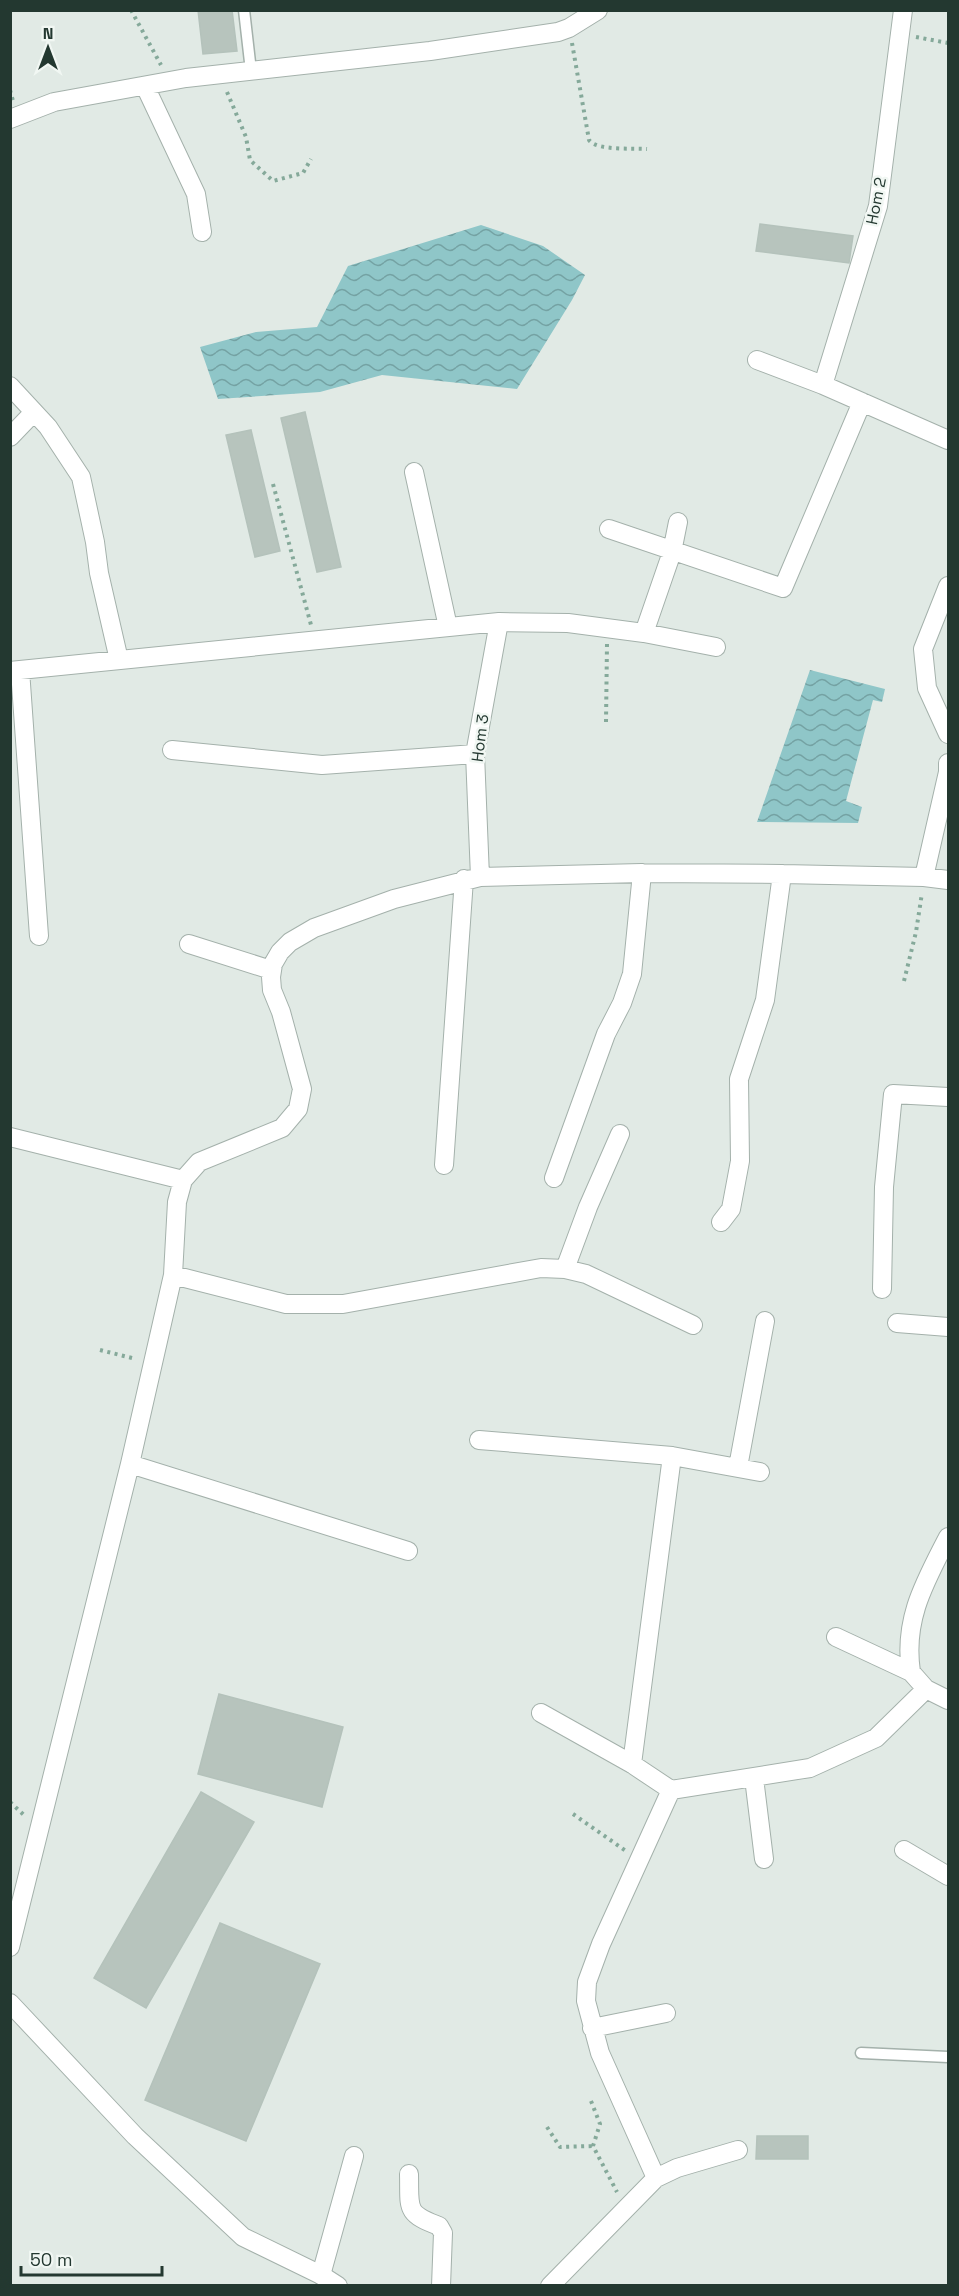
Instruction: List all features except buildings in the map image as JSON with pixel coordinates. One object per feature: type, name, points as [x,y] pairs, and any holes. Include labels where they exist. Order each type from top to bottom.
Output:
[{"type":"street","points":[[10,119],[54,102],[171,81],[430,51],[558,32],[598,10]]},
{"type":"street","name":"Hom 2","points":[[823,385],[878,206],[903,10]]},
{"type":"street","points":[[146,86],[196,194],[202,232]]},
{"type":"street","points":[[757,360],[823,385],[948,440]]},
{"type":"street","points":[[10,386],[48,427],[81,477],[99,573],[120,660]]},
{"type":"street","points":[[609,529],[783,588],[862,402]]},
{"type":"street","points":[[10,436],[34,412]]},
{"type":"street","points":[[414,472],[448,627]]},
{"type":"street","points":[[644,633],[672,552],[678,522]]},
{"type":"street","points":[[948,586],[924,649],[927,688],[948,735]]},
{"type":"street","points":[[39,936],[15,671],[499,622],[568,623],[644,633],[716,647]]},
{"type":"street","name":"Hom 3","points":[[444,1165],[472,878],[475,754],[499,622]]},
{"type":"street","points":[[172,750],[322,765],[475,754]]},
{"type":"street","points":[[924,877],[948,772],[948,763]]},
{"type":"street","points":[[554,1178],[602,1044],[622,1003],[632,974],[642,873]]},
{"type":"street","points":[[10,1947],[130,1464],[173,1275],[177,1202],[183,1180],[199,1162],[282,1128],[298,1109],[302,1089],[281,1012],[272,990],[273,964],[280,952],[290,942],[314,928],[394,899],[472,878],[642,873],[924,877],[948,880]]},
{"type":"street","points":[[721,1222],[731,1209],[740,1161],[739,1079],[765,1000],[782,874]]},
{"type":"street","points":[[189,944],[272,970]]},
{"type":"street","points":[[882,1289],[884,1186],[893,1094],[948,1097]]},
{"type":"street","points":[[565,1269],[588,1207],[620,1134]]},
{"type":"street","points":[[10,1137],[183,1180]]},
{"type":"street","points":[[173,1275],[286,1304],[343,1304],[541,1268],[565,1269],[586,1274],[693,1325]]},
{"type":"street","points":[[738,1467],[765,1321]]},
{"type":"street","points":[[897,1323],[948,1327]]},
{"type":"street","points":[[479,1440],[672,1456],[760,1472]]},
{"type":"street","points":[[632,1764],[672,1456]]},
{"type":"street","points":[[130,1464],[408,1551]]},
{"type":"street","points":[[911,1672],[908,1656],[911,1629],[920,1591],[948,1537]]},
{"type":"street","points":[[836,1637],[911,1672],[926,1689],[948,1700]]},
{"type":"street","points":[[541,1713],[632,1764],[671,1790],[810,1768],[876,1738],[926,1689]]},
{"type":"street","points":[[754,1778],[764,1859]]},
{"type":"street","points":[[656,2178],[600,2053],[586,2001],[587,1982],[601,1944],[671,1790]]},
{"type":"street","points":[[904,1850],[948,1876]]},
{"type":"street","points":[[10,2003],[135,2136],[243,2237],[321,2275],[338,2286]]},
{"type":"street","points":[[592,2028],[666,2013]]},
{"type":"street","points":[[549,2286],[656,2178],[677,2168],[738,2150]]},
{"type":"street","points":[[321,2275],[354,2156]]},
{"type":"street","points":[[409,2174],[410,2202],[413,2213],[439,2226],[442,2233],[441,2286]]},
{"type":"lane","points":[[244,10],[251,71]]},
{"type":"lane","points":[[861,2053],[948,2056]]},
{"type":"path","points":[[131,10],[171,81]]},
{"type":"path","points":[[569,28],[589,140],[592,144],[603,147],[647,149]]},
{"type":"path","points":[[900,34],[948,43]]},
{"type":"path","points":[[220,74],[246,136],[250,160],[273,182],[303,173],[310,159]]},
{"type":"path","points":[[273,484],[315,640]]},
{"type":"path","points":[[606,722],[607,628]]},
{"type":"path","points":[[904,981],[916,932],[924,877]]},
{"type":"path","points":[[100,1350],[152,1362]]},
{"type":"path","points":[[573,1814],[639,1860]]},
{"type":"path","points":[[591,2102],[600,2124],[593,2146],[626,2208]]},
{"type":"path","points":[[547,2127],[560,2147],[593,2146]]},
{"type":"water","points":[[481,225],[543,246],[585,275],[517,389],[382,375],[320,392],[218,399],[200,347],[256,332],[317,327],[348,266]]},
{"type":"water","points":[[810,670],[885,689],[882,702],[873,700],[846,801],[862,807],[858,823],[757,822]]}]
